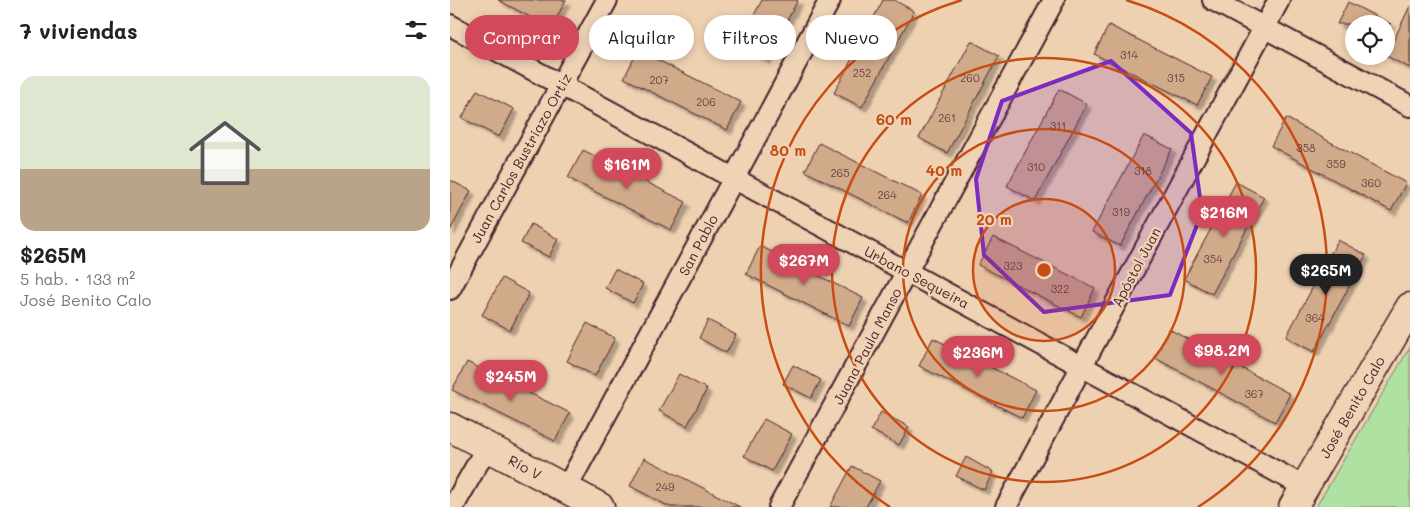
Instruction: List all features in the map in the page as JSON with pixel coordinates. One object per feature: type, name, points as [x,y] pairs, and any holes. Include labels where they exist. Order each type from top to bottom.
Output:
[{"type":"street","name":"Juan Carlos Bustriazo Ortiz","points":[[450,289],[607,0]]},
{"type":"street","name":"San Pablo","points":[[566,489],[830,0]]},
{"type":"street","name":"Juana Paula Manso","points":[[780,507],[1054,0]]},
{"type":"street","points":[[1213,0],[1410,106]]},
{"type":"street","name":"Apóstol Juan","points":[[1006,507],[1279,0]]},
{"type":"street","name":"Urbano Sequeira","points":[[450,25],[1082,367],[1299,497]]},
{"type":"street","name":"José Benito Calo","points":[[1299,497],[1410,307]]},
{"type":"street","name":"Río V","points":[[450,427],[600,507]]},
{"type":"street","points":[[453,507],[487,447]]},
{"type":"highlighted area","points":[[1111,61],[1191,133],[1202,212],[1170,295],[1044,312],[984,255],[976,179],[1002,101]]},
{"type":"green space","points":[[1410,347],[1410,507],[1316,507]]},
{"type":"building","points":[[498,0],[566,0],[558,15],[526,15]]},
{"type":"building","points":[[762,0],[798,0],[790,15],[754,15]]},
{"type":"building","points":[[883,0],[894,0],[914,11],[897,42],[897,15],[875,15]]},
{"type":"building","points":[[1348,2],[1373,15],[1345,15],[1345,24],[1337,24]]},
{"type":"building","points":[[1410,6],[1410,68],[1395,60],[1395,37]]},
{"type":"building","points":[[1109,25],[1212,77],[1197,105],[1094,54]]},
{"type":"building","points":[[971,41],[999,56],[947,153],[919,138]]},
{"type":"building","points":[[633,60],[658,60],[741,102],[727,130],[624,78]]},
{"type":"building","points":[[851,60],[887,60],[862,107],[834,93]]},
{"type":"building","points":[[1059,89],[1087,104],[1035,201],[1007,186]]},
{"type":"building","points":[[477,90],[514,109],[499,137],[462,118]]},
{"type":"building","points":[[1286,118],[1406,183],[1391,211],[1271,146]]},
{"type":"building","points":[[1144,135],[1172,149],[1120,246],[1092,232]]},
{"type":"building","points":[[819,143],[922,195],[908,223],[805,171]]},
{"type":"building","points":[[583,150],[686,202],[671,230],[568,178]]},
{"type":"building","points":[[450,180],[471,191],[450,231]]},
{"type":"building","points":[[1236,182],[1264,197],[1212,294],[1184,279]]},
{"type":"building","points":[[531,224],[558,239],[549,257],[521,243]]},
{"type":"building","points":[[993,237],[1095,288],[1081,317],[978,265]]},
{"type":"building","points":[[1338,240],[1366,255],[1314,352],[1286,337]]},
{"type":"building","points":[[760,246],[863,298],[849,326],[746,274]]},
{"type":"building","points":[[615,269],[643,284],[633,303],[605,288]]},
{"type":"building","points":[[502,278],[529,293],[510,330],[482,315]]},
{"type":"building","points":[[708,320],[736,335],[726,353],[699,338]]},
{"type":"building","points":[[587,323],[615,338],[595,376],[567,361]]},
{"type":"building","points":[[1169,329],[1290,394],[1275,422],[1155,358]]},
{"type":"building","points":[[933,338],[1036,390],[1022,418],[919,366]]},
{"type":"building","points":[[467,362],[570,413],[555,441],[452,390]]},
{"type":"building","points":[[793,365],[821,380],[811,398],[783,384]]},
{"type":"building","points":[[679,374],[707,389],[687,426],[659,411]]},
{"type":"building","points":[[881,412],[909,427],[899,445],[871,430]]},
{"type":"building","points":[[764,419],[792,434],[772,471],[744,456]]},
{"type":"building","points":[[966,457],[993,472],[984,490],[956,476]]},
{"type":"building","points":[[644,458],[740,507],[670,507],[630,486]]},
{"type":"building","points":[[852,466],[880,481],[866,507],[830,507]]}]
